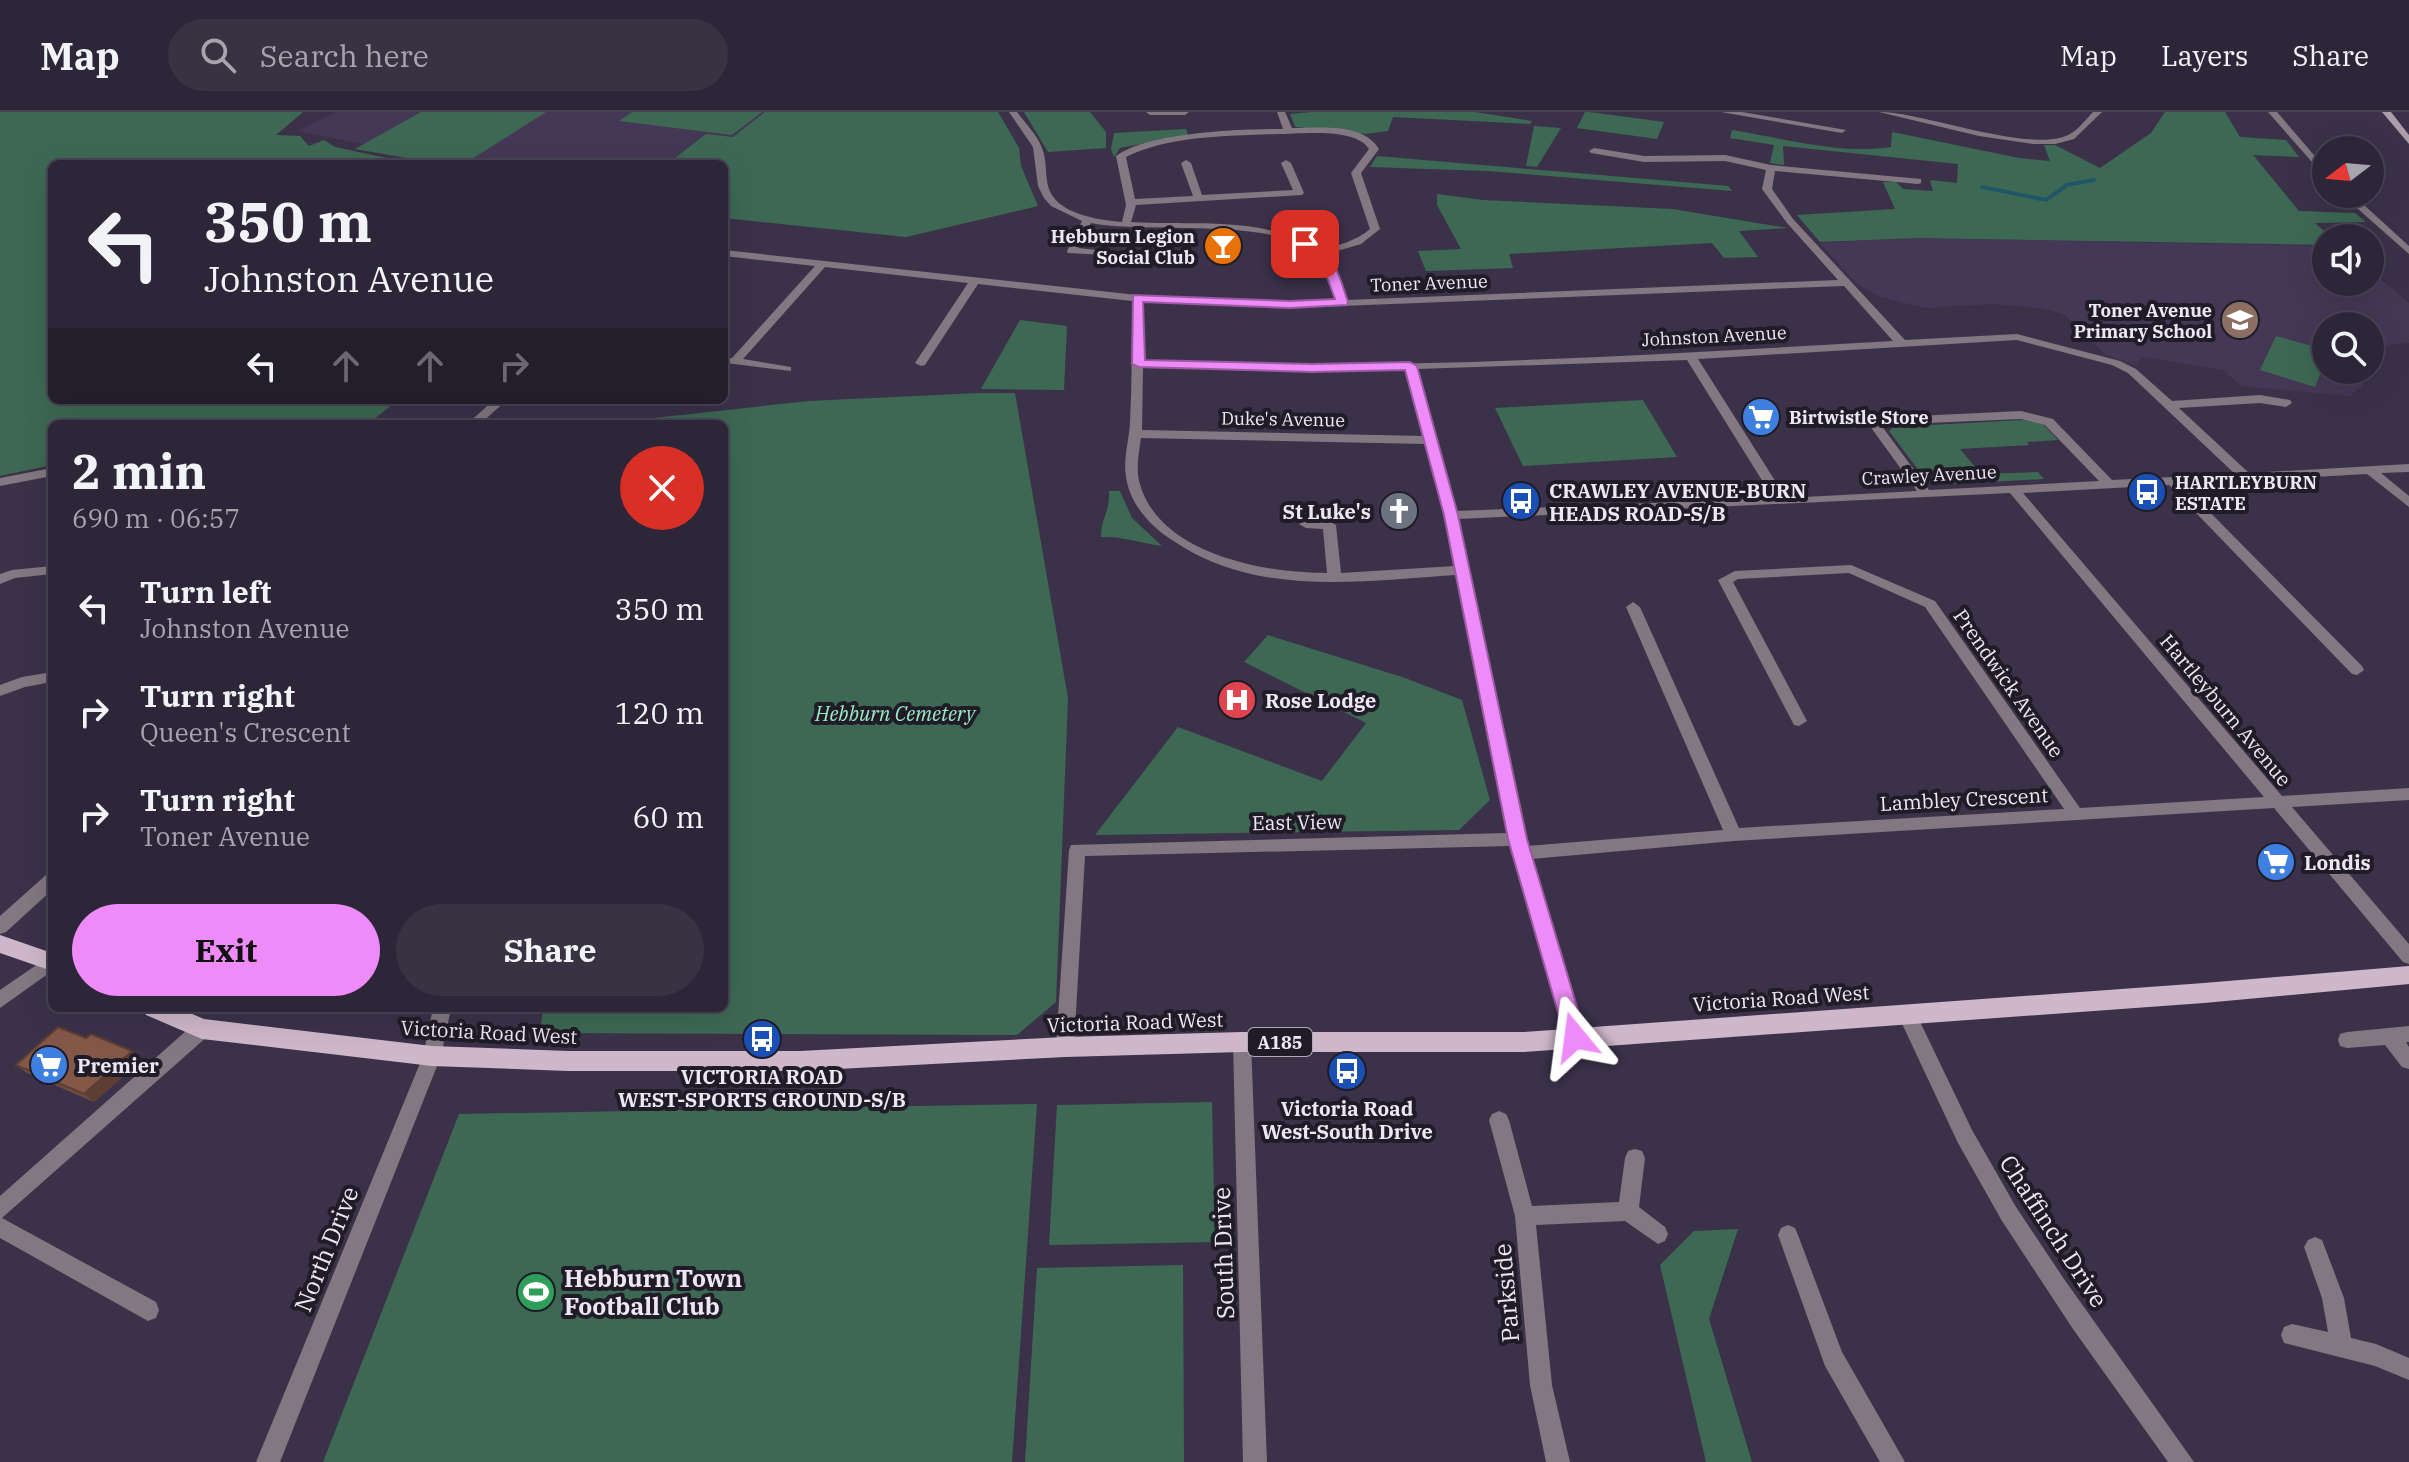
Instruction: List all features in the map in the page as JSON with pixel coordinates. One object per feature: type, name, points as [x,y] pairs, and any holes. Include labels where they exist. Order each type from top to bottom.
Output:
[{"type":"main road","points":[[2386,112],[2409,141]]},
{"type":"main road","points":[[0,944],[48,961]]},
{"type":"main road","name":"Victoria Road West","points":[[163,1012],[202,1029],[432,1056],[568,1061],[800,1061],[1065,1047],[1242,1042],[1524,1042],[2204,993],[2409,975]]},
{"type":"street","points":[[1013,112],[1039,154],[1041,183],[1055,205],[1088,218],[1126,224],[1251,229],[1290,237],[1321,253],[1332,271],[1342,302]]},
{"type":"street","points":[[1150,112],[1185,112]]},
{"type":"street","points":[[1281,112],[1289,132]]},
{"type":"street","points":[[1725,112],[1842,130]]},
{"type":"street","points":[[1883,112],[2008,138],[2044,142],[2071,137],[2098,112]]},
{"type":"street","points":[[2272,112],[2312,159]]},
{"type":"street","points":[[1126,224],[1130,202],[1121,156],[1127,150],[1172,140],[1289,132],[1349,133],[1363,137],[1374,149],[1356,173],[1375,229],[1372,235],[1321,253]]},
{"type":"street","points":[[1594,151],[1644,159],[1725,158],[1771,168],[1918,181]]},
{"type":"street","points":[[1186,163],[1199,200]]},
{"type":"street","points":[[1130,202],[1299,193],[1286,163]]},
{"type":"street","points":[[1771,168],[1767,183],[1770,194],[1790,221],[1901,343]]},
{"type":"street","points":[[2361,208],[2409,251]]},
{"type":"street","points":[[1088,218],[1072,251],[1102,253]]},
{"type":"street","name":"Toner Avenue","points":[[728,253],[1137,298],[1290,305],[1849,283]]},
{"type":"street","points":[[729,361],[822,264]]},
{"type":"street","points":[[921,363],[976,279]]},
{"type":"street","points":[[1137,298],[1139,364],[1132,478],[1142,507],[1185,547],[1249,571],[1306,577],[1462,570]]},
{"type":"street","name":"Johnston Avenue","points":[[1139,364],[1312,368],[1410,366],[1690,356],[2017,337],[2116,363],[2132,371],[2245,476]]},
{"type":"street","points":[[1690,356],[1782,502]]},
{"type":"street","points":[[729,361],[787,369]]},
{"type":"street","points":[[1410,366],[1451,515],[1520,846],[1575,1037]]},
{"type":"street","points":[[2170,405],[2260,399],[2286,403]]},
{"type":"street","points":[[478,420],[496,404]]},
{"type":"street","points":[[1925,493],[1873,422],[2021,415],[2049,422],[2108,483]]},
{"type":"street","name":"Duke's Avenue","points":[[1135,434],[1430,440]]},
{"type":"street","name":"Crawley Avenue","points":[[1451,515],[1782,502],[2409,468]]},
{"type":"street","points":[[2371,471],[2409,503]]},
{"type":"street","points":[[0,482],[48,473]]},
{"type":"street","points":[[2171,480],[2357,670]]},
{"type":"street","name":"Hartleyburn Avenue","points":[[2012,488],[2409,957]]},
{"type":"street","points":[[1306,524],[1329,525],[1334,576]]},
{"type":"street","name":"Prendwick Avenue","points":[[1799,721],[1725,580],[1735,575],[1851,569],[1930,604],[2076,814]]},
{"type":"street","points":[[0,580],[12,574],[48,570]]},
{"type":"street","points":[[1633,607],[1734,835]]},
{"type":"street","points":[[0,691],[22,682],[48,678]]},
{"type":"street","name":"Lambley Crescent","points":[[1520,846],[2409,794]]},
{"type":"street","name":"East View","points":[[1065,1047],[1077,850],[1520,846]]},
{"type":"street","points":[[0,927],[48,884]]},
{"type":"street","points":[[0,1000],[48,964]]},
{"type":"street","name":"North Drive","points":[[268,1462],[432,1056],[441,1012]]},
{"type":"street","name":"Chaffinch Drive","points":[[1906,1013],[1985,1174],[2014,1222],[2182,1462]]},
{"type":"street","points":[[0,1209],[202,1029]]},
{"type":"street","points":[[2347,1040],[2409,1034]]},
{"type":"street","points":[[2389,1036],[2409,1061]]},
{"type":"street","name":"South Drive","points":[[1242,1042],[1255,1462]]},
{"type":"street","name":"Parkside","points":[[1499,1120],[1525,1216],[1541,1385],[1558,1462]]},
{"type":"street","points":[[1628,1211],[1635,1158]]},
{"type":"street","points":[[1525,1216],[1628,1211],[1658,1234]]},
{"type":"street","points":[[0,1227],[148,1310]]},
{"type":"street","points":[[1788,1235],[1833,1358],[1893,1462]]},
{"type":"street","points":[[2315,1247],[2333,1298],[2341,1347]]},
{"type":"street","points":[[2292,1335],[2376,1355],[2409,1369]]},
{"type":"shaded area","points":[[337,112],[765,112],[733,138],[706,134],[671,160],[413,160],[353,149],[363,144],[298,131]]},
{"type":"shaded area","name":"Toner Avenue Primary School","points":[[1918,238],[2312,246],[2312,296],[2384,296],[2384,282],[2409,303],[2409,343],[2392,344],[2384,349],[2384,312],[2312,312],[2312,384],[2363,385],[2350,396],[2241,386],[2223,370],[2143,357],[2135,365],[2106,355],[2064,314],[2040,308],[1991,304],[1926,308],[1880,297],[1856,283],[1820,243]]},
{"type":"green space","points":[[0,112],[303,112],[276,135],[300,136],[309,146],[324,140],[335,147],[396,160],[48,160],[48,404],[393,404],[373,420],[48,420],[48,466],[0,476]]},
{"type":"green space","points":[[421,112],[546,112],[472,159],[478,160],[419,160],[355,149]]},
{"type":"green space","points":[[632,112],[762,112],[732,135],[619,121]]},
{"type":"green space","points":[[765,112],[998,112],[1019,148],[1021,166],[1038,206],[906,237],[728,218],[728,160],[672,160],[706,134],[733,137]]},
{"type":"green space","points":[[1024,112],[1090,112],[1106,132],[1106,148],[1048,152]]},
{"type":"green space","points":[[1475,112],[1532,121],[1530,124],[1393,117],[1388,131],[1366,134],[1295,127],[1290,114]]},
{"type":"green space","points":[[1585,112],[1664,122],[1657,139],[1577,128]]},
{"type":"green space","points":[[2165,112],[2225,112],[2240,137],[2286,140],[2299,157],[2253,155],[2299,211],[2355,213],[2366,222],[2312,224],[2312,245],[1918,238],[1820,242],[1797,215],[1895,209],[1883,182],[1896,182],[1903,189],[1933,191],[1930,180],[1957,183],[1958,164],[1783,146],[1784,165],[1770,163],[1774,145],[1730,138],[1732,130],[1832,147],[1871,149],[1891,147],[1892,132],[2019,158],[2050,161],[2044,145],[2055,145],[2100,168],[2151,133]]},
{"type":"green space","points":[[1534,126],[1561,128],[1537,167],[1526,166]]},
{"type":"green space","points":[[1186,129],[1188,135],[1120,148],[1114,157],[1111,149],[1114,133]]},
{"type":"green space","points":[[1377,156],[1728,186],[1732,191],[1488,171],[1370,167]]},
{"type":"green space","points":[[1437,194],[1483,200],[1672,209],[1788,228],[1739,231],[1758,257],[1724,258],[1712,243],[1509,254],[1513,268],[1426,271],[1418,251],[1461,249],[1437,205]]},
{"type":"green space","points":[[1020,320],[1067,326],[1064,390],[981,389]]},
{"type":"green space","points":[[2276,336],[2312,346],[2312,384],[2316,384],[2315,387],[2260,370]]},
{"type":"green space","name":"Hebburn Cemetery","points":[[1015,393],[1068,698],[1056,1002],[1017,1035],[540,1033],[543,1012],[728,1012],[728,420],[635,420],[809,401]]},
{"type":"green space","points":[[1643,400],[1677,457],[1523,466],[1495,408]]},
{"type":"green space","points":[[2023,420],[2043,424],[2058,440],[1960,449],[1981,474],[2038,472],[2044,479],[1935,485],[1926,480],[1889,431],[1894,427]]},
{"type":"green space","points":[[1109,491],[1120,491],[1132,518],[1162,546],[1101,537]]},
{"type":"green space","points":[[1268,635],[1405,678],[1462,700],[1490,800],[1459,830],[1095,835],[1178,727],[1322,781],[1366,723],[1244,662]]},
{"type":"green space","points":[[1212,1102],[1215,1242],[1049,1245],[1057,1105]]},
{"type":"green space","points":[[1037,1104],[1012,1462],[323,1462],[459,1114]]},
{"type":"green space","points":[[1738,1229],[1709,1319],[1752,1462],[1706,1462],[1660,1265],[1694,1231]]},
{"type":"green space","points":[[1183,1265],[1184,1462],[1025,1462],[1037,1268]]},
{"type":"building","points":[[58,1027],[86,1038],[91,1034],[132,1051],[84,1094],[16,1065]]},
{"type":"waterway","points":[[1982,187],[2046,200],[2067,185],[2094,180]]},
{"type":"place","name":"Hebburn Legion Social Club","points":[[1223,246]]},
{"type":"place","name":"Toner Avenue Primary School","points":[[2240,320]]},
{"type":"place","name":"Birtwistle Store","points":[[1761,417]]},
{"type":"place","name":"HARTLEYBURN ESTATE","points":[[2147,492]]},
{"type":"place","name":"CRAWLEY AVENUE-BURN HEADS ROAD-S/B","points":[[1521,501]]},
{"type":"place","name":"St Luke's","points":[[1399,511]]},
{"type":"place","name":"Rose Lodge","points":[[1237,700]]},
{"type":"place","name":"Londis","points":[[2276,862]]},
{"type":"place","name":"VICTORIA ROAD WEST-SPORTS GROUND-S/B","points":[[762,1039]]},
{"type":"place","name":"Premier","points":[[49,1065]]},
{"type":"place","name":"Victoria Road West-South Drive","points":[[1347,1071]]},
{"type":"place","name":"Hebburn Town Football Club","points":[[536,1292]]},
{"type":"route","points":[[1305,244],[1321,253],[1327,261],[1342,302],[1290,305],[1137,298],[1139,364],[1312,368],[1410,366],[1451,515],[1517,839],[1575,1037]]}]
